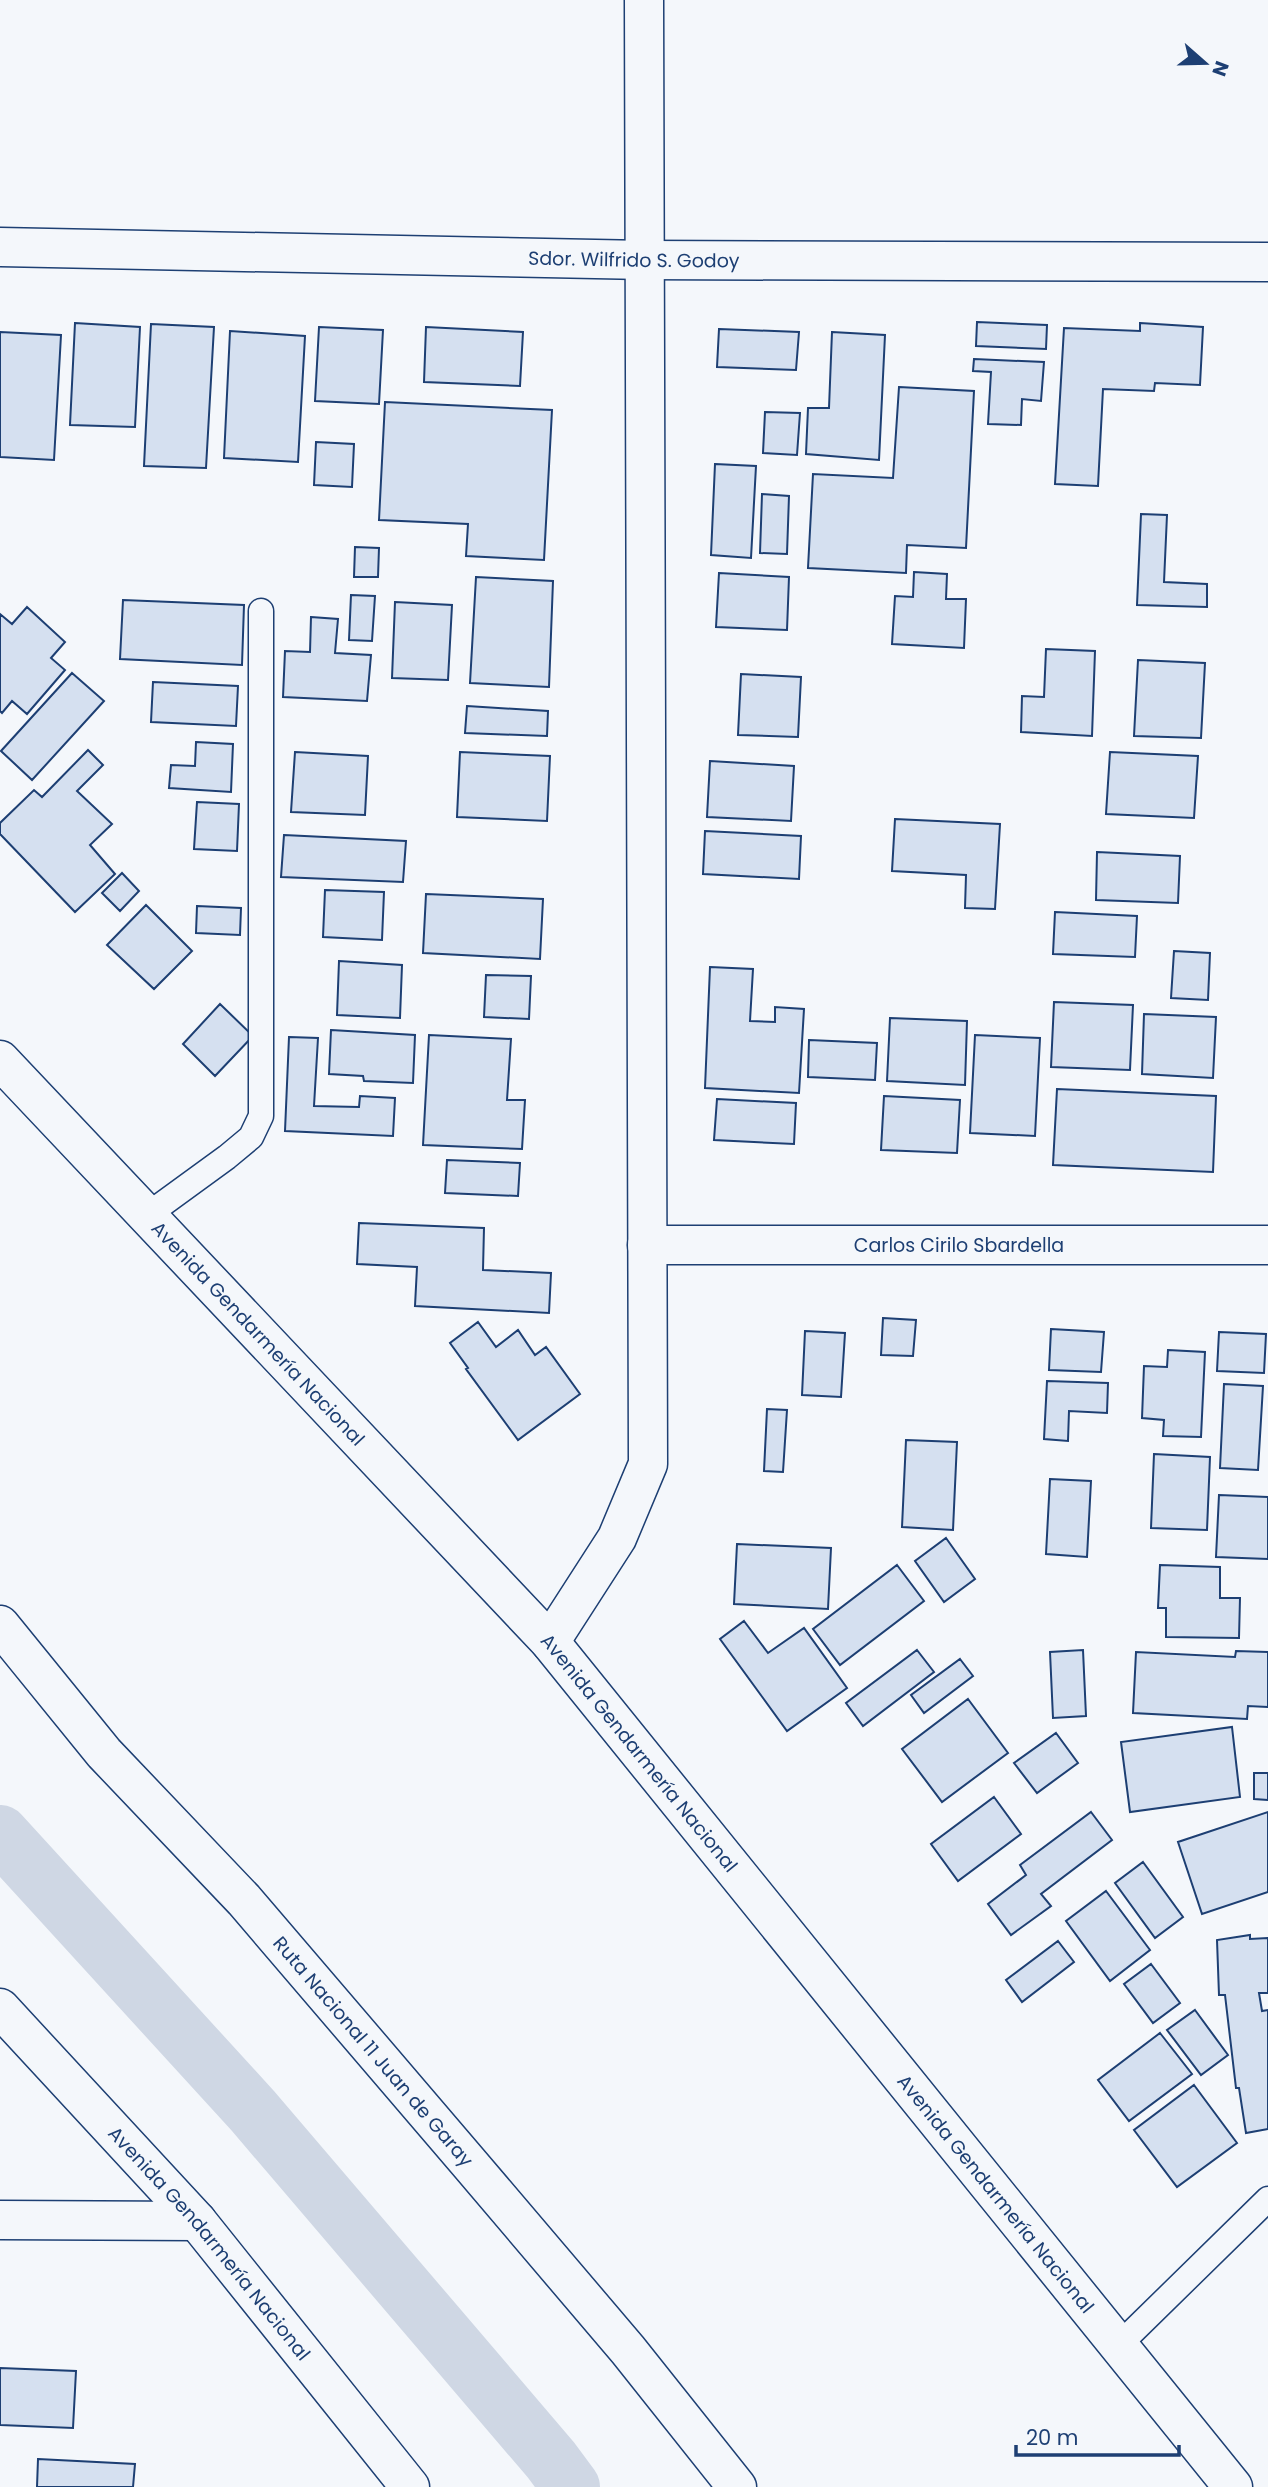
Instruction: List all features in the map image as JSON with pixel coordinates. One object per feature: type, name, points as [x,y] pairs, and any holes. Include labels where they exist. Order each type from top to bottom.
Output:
[{"type":"main road","points":[[550,1642],[617,1538],[648,1464],[644,0]]},
{"type":"main road","name":"Sdor. Wilfrido S. Godoy","points":[[0,247],[645,260],[1268,262]]},
{"type":"main road","name":"Avenida Gendarmería Nacional","points":[[0,1060],[550,1642],[1233,2487]]},
{"type":"main road","name":"Carlos Cirilo Sbardella","points":[[647,1245],[1268,1245]]},
{"type":"main road","name":"Ruta Nacional 11 Juan de Garay","points":[[0,1625],[104,1752],[244,1900],[469,2162],[628,2350],[737,2487]]},
{"type":"main road","name":"Avenida Gendarmería Nacional","points":[[0,2008],[197,2221],[410,2487]]},
{"type":"main road","points":[[0,2220],[197,2221]]},
{"type":"lane","points":[[146,1216],[251,1137],[261,1116],[261,611]]},
{"type":"lane","points":[[1118,2346],[1268,2199]]},
{"type":"building","points":[[977,322],[1047,325],[1046,349],[976,346]]},
{"type":"building","points":[[75,323],[140,327],[135,427],[70,425]]},
{"type":"building","points":[[1140,323],[1203,327],[1200,385],[1155,383],[1154,391],[1103,389],[1098,486],[1055,484],[1064,328],[1140,331]]},
{"type":"building","points":[[151,324],[214,327],[206,468],[144,466]]},
{"type":"building","points":[[319,327],[383,330],[379,404],[315,401]]},
{"type":"building","points":[[426,327],[523,332],[520,386],[424,382]]},
{"type":"building","points":[[719,329],[799,332],[796,370],[717,367]]},
{"type":"building","points":[[230,331],[305,336],[298,462],[224,458]]},
{"type":"building","points":[[0,332],[61,335],[54,460],[0,457]]},
{"type":"building","points":[[832,332],[885,335],[879,460],[806,454],[808,408],[829,408]]},
{"type":"building","points":[[974,359],[1044,362],[1041,401],[1022,399],[1021,425],[988,424],[991,372],[973,371]]},
{"type":"building","points":[[899,387],[974,391],[966,548],[907,545],[906,573],[808,568],[813,474],[893,478]]},
{"type":"building","points":[[385,402],[552,410],[544,560],[466,556],[468,524],[379,520]]},
{"type":"building","points":[[765,412],[800,413],[797,455],[763,453]]},
{"type":"building","points":[[316,442],[354,444],[352,487],[314,485]]},
{"type":"building","points":[[715,464],[756,466],[751,558],[711,555]]},
{"type":"building","points":[[762,494],[789,496],[787,554],[760,553]]},
{"type":"building","points":[[1141,514],[1167,515],[1164,582],[1207,584],[1207,607],[1137,605]]},
{"type":"building","points":[[355,547],[379,548],[378,577],[354,577]]},
{"type":"building","points":[[914,572],[947,574],[946,599],[966,599],[964,648],[892,644],[895,596],[913,597]]},
{"type":"building","points":[[719,573],[789,577],[787,630],[716,627]]},
{"type":"building","points":[[476,577],[553,581],[549,687],[470,683]]},
{"type":"building","points":[[351,595],[375,596],[372,641],[349,640]]},
{"type":"building","points":[[123,600],[244,605],[242,665],[120,659]]},
{"type":"building","points":[[395,602],[452,605],[448,680],[392,678]]},
{"type":"building","points":[[27,607],[65,642],[51,658],[65,670],[27,714],[12,701],[2,713],[0,614],[12,624]]},
{"type":"building","points":[[311,617],[338,619],[335,653],[371,655],[367,701],[283,697],[285,651],[310,652]]},
{"type":"building","points":[[1046,649],[1095,651],[1092,736],[1021,732],[1022,696],[1044,697]]},
{"type":"building","points":[[1138,660],[1205,663],[1201,738],[1134,736]]},
{"type":"building","points":[[72,673],[104,701],[32,780],[1,751]]},
{"type":"building","points":[[741,674],[801,677],[798,737],[738,735]]},
{"type":"building","points":[[153,682],[238,686],[236,726],[151,722]]},
{"type":"building","points":[[467,706],[548,711],[547,736],[465,733]]},
{"type":"building","points":[[196,742],[233,744],[231,792],[169,788],[171,765],[195,766]]},
{"type":"building","points":[[88,750],[103,765],[77,791],[112,824],[90,845],[115,874],[75,912],[0,834],[0,823],[34,790],[42,797]]},
{"type":"building","points":[[295,752],[368,756],[365,815],[291,812]]},
{"type":"building","points":[[460,752],[550,756],[547,821],[457,817]]},
{"type":"building","points":[[1110,752],[1198,756],[1194,818],[1106,814]]},
{"type":"building","points":[[710,761],[794,766],[791,821],[707,817]]},
{"type":"building","points":[[197,802],[239,804],[237,851],[194,849]]},
{"type":"building","points":[[895,819],[1000,824],[995,909],[965,908],[966,875],[892,871]]},
{"type":"building","points":[[705,831],[801,836],[799,879],[703,874]]},
{"type":"building","points":[[284,835],[406,841],[403,882],[281,877]]},
{"type":"building","points":[[1097,852],[1180,856],[1178,903],[1096,900]]},
{"type":"building","points":[[122,873],[139,891],[120,911],[102,893]]},
{"type":"building","points":[[325,890],[384,892],[382,940],[323,937]]},
{"type":"building","points":[[426,894],[543,899],[540,959],[423,953]]},
{"type":"building","points":[[146,905],[192,951],[154,989],[107,945]]},
{"type":"building","points":[[197,906],[241,908],[240,935],[196,933]]},
{"type":"building","points":[[1055,912],[1137,916],[1135,957],[1053,954]]},
{"type":"building","points":[[1174,951],[1210,953],[1208,1000],[1171,998]]},
{"type":"building","points":[[339,961],[402,965],[400,1018],[337,1015]]},
{"type":"building","points":[[710,967],[753,969],[750,1021],[775,1022],[775,1007],[804,1009],[799,1093],[705,1088]]},
{"type":"building","points":[[486,975],[531,976],[529,1019],[484,1017]]},
{"type":"building","points":[[1054,1002],[1133,1005],[1130,1070],[1051,1067]]},
{"type":"building","points":[[220,1004],[253,1036],[215,1076],[183,1044]]},
{"type":"building","points":[[1144,1014],[1216,1017],[1213,1078],[1142,1074]]},
{"type":"building","points":[[890,1018],[967,1021],[965,1085],[887,1081]]},
{"type":"building","points":[[331,1030],[415,1035],[413,1083],[364,1081],[363,1076],[329,1074]]},
{"type":"building","points":[[429,1035],[511,1039],[507,1100],[525,1100],[522,1149],[423,1145]]},
{"type":"building","points":[[975,1035],[1040,1038],[1035,1136],[970,1133]]},
{"type":"building","points":[[289,1037],[318,1038],[314,1106],[359,1107],[360,1096],[395,1098],[393,1136],[285,1131]]},
{"type":"building","points":[[809,1040],[877,1043],[875,1080],[808,1077]]},
{"type":"building","points":[[1057,1089],[1216,1096],[1213,1172],[1053,1165]]},
{"type":"building","points":[[884,1096],[960,1100],[957,1153],[881,1150]]},
{"type":"building","points":[[717,1099],[796,1103],[794,1144],[714,1140]]},
{"type":"building","points":[[447,1160],[520,1163],[518,1196],[445,1193]]},
{"type":"building","points":[[359,1223],[484,1228],[483,1270],[551,1273],[549,1313],[415,1306],[417,1267],[357,1264]]},
{"type":"building","points":[[883,1318],[916,1320],[913,1356],[881,1355]]},
{"type":"building","points":[[478,1322],[496,1347],[518,1330],[535,1355],[546,1347],[580,1394],[518,1440],[450,1343]]},
{"type":"building","points":[[1051,1329],[1104,1332],[1101,1372],[1049,1370]]},
{"type":"building","points":[[805,1331],[845,1333],[841,1397],[802,1395]]},
{"type":"building","points":[[1219,1332],[1266,1334],[1264,1373],[1217,1371]]},
{"type":"building","points":[[1168,1350],[1205,1352],[1201,1437],[1163,1436],[1164,1420],[1142,1418],[1144,1366],[1167,1367]]},
{"type":"building","points":[[1047,1381],[1108,1383],[1107,1413],[1069,1411],[1068,1441],[1044,1439]]},
{"type":"building","points":[[1224,1384],[1263,1386],[1258,1470],[1220,1468]]},
{"type":"building","points":[[767,1409],[787,1410],[783,1472],[764,1471]]},
{"type":"building","points":[[906,1440],[957,1442],[953,1530],[902,1527]]},
{"type":"building","points":[[1154,1454],[1210,1457],[1207,1530],[1151,1528]]},
{"type":"building","points":[[1050,1479],[1091,1481],[1087,1557],[1046,1554]]},
{"type":"building","points":[[1219,1495],[1268,1497],[1268,1559],[1216,1557]]},
{"type":"building","points":[[946,1538],[975,1579],[944,1602],[915,1561]]},
{"type":"building","points":[[737,1544],[831,1548],[828,1609],[734,1604]]},
{"type":"building","points":[[897,1565],[924,1601],[840,1665],[813,1629]]},
{"type":"building","points":[[1160,1565],[1220,1567],[1220,1598],[1240,1598],[1239,1638],[1166,1637],[1166,1608],[1158,1608]]},
{"type":"building","points":[[744,1621],[768,1653],[804,1628],[847,1688],[787,1731],[720,1639]]},
{"type":"building","points":[[917,1650],[934,1672],[863,1726],[846,1703]]},
{"type":"building","points":[[1083,1650],[1086,1716],[1053,1718],[1050,1652]]},
{"type":"building","points":[[1236,1651],[1268,1652],[1268,1707],[1248,1706],[1247,1719],[1133,1713],[1136,1652],[1235,1657]]},
{"type":"building","points":[[960,1659],[973,1676],[924,1713],[911,1695]]},
{"type":"building","points":[[968,1699],[1008,1753],[942,1802],[902,1749]]},
{"type":"building","points":[[1232,1727],[1240,1797],[1130,1812],[1121,1742]]},
{"type":"building","points":[[1056,1733],[1078,1763],[1037,1793],[1014,1763]]},
{"type":"building","points":[[1254,1773],[1268,1773],[1268,1800],[1254,1799]]},
{"type":"building","points":[[994,1797],[1021,1834],[958,1881],[931,1844]]},
{"type":"building","points":[[1091,1812],[1112,1840],[1041,1894],[1051,1906],[1011,1935],[988,1904],[1026,1875],[1020,1865]]},
{"type":"building","points":[[1268,1812],[1268,1892],[1202,1914],[1178,1842]]},
{"type":"building","points":[[1143,1862],[1183,1917],[1155,1938],[1115,1883]]},
{"type":"building","points":[[1106,1891],[1150,1950],[1110,1981],[1066,1921]]},
{"type":"building","points":[[1250,1935],[1250,1939],[1268,1938],[1268,1993],[1259,1993],[1262,2011],[1268,2010],[1268,2129],[1246,2133],[1239,2088],[1236,2088],[1225,1995],[1219,1995],[1217,1940]]},
{"type":"building","points":[[1058,1941],[1074,1962],[1022,2002],[1006,1980]]},
{"type":"building","points":[[1151,1964],[1180,2003],[1153,2023],[1124,1984]]},
{"type":"building","points":[[1195,2010],[1228,2055],[1201,2075],[1167,2030]]},
{"type":"building","points":[[1160,2033],[1192,2074],[1129,2121],[1098,2080]]},
{"type":"building","points":[[1194,2085],[1237,2143],[1177,2187],[1134,2130]]},
{"type":"building","points":[[0,2368],[76,2371],[73,2428],[0,2425]]},
{"type":"building","points":[[38,2459],[135,2464],[133,2487],[37,2487]]},
{"type":"waterway","points":[[0,1834],[253,2111],[551,2460],[571,2487]]}]
